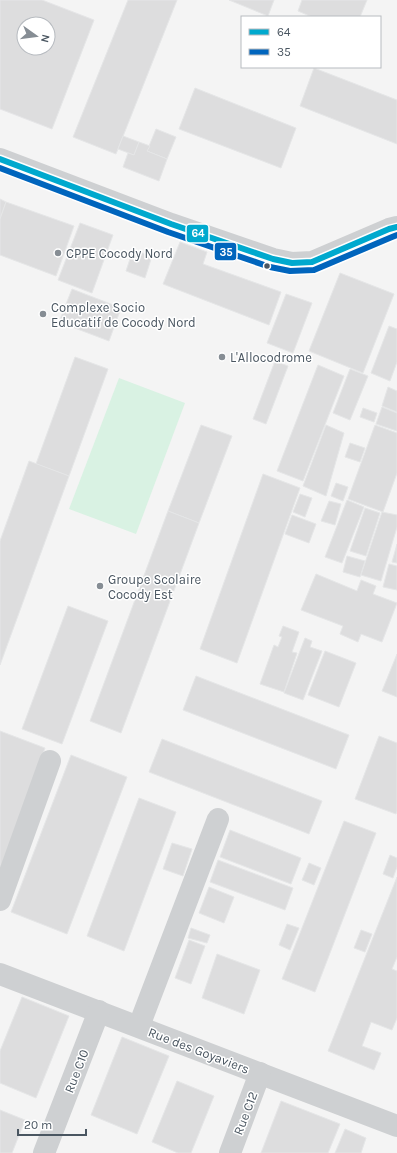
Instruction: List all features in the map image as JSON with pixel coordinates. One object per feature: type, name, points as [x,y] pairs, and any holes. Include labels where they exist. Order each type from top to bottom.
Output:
[{"type":"street","points":[[0,159],[171,224],[273,259],[292,263],[312,262],[397,227]]},
{"type":"street","points":[[0,900],[50,761]]},
{"type":"street","points":[[139,1026],[218,819]]},
{"type":"street","name":"Rue des Goyaviers","points":[[0,974],[397,1126]]},
{"type":"street","name":"Rue C10","points":[[44,1153],[99,1012]]},
{"type":"street","name":"Rue C12","points":[[230,1153],[260,1073]]},
{"type":"green space","points":[[119,378],[185,403],[136,534],[69,509]]},
{"type":"building","points":[[0,0],[42,0],[94,20],[52,129],[0,109]]},
{"type":"building","points":[[128,0],[177,0],[116,154],[73,137]]},
{"type":"building","points":[[229,0],[274,0],[268,16]]},
{"type":"building","points":[[302,0],[367,0],[360,16],[310,16],[298,11]]},
{"type":"building","points":[[314,68],[397,100],[397,144],[300,106]]},
{"type":"building","points":[[195,88],[296,128],[281,168],[179,129]]},
{"type":"building","points":[[156,129],[176,137],[167,159],[147,151]]},
{"type":"building","points":[[123,136],[139,142],[134,155],[118,149]]},
{"type":"building","points":[[139,142],[150,146],[147,151],[167,159],[159,181],[123,167],[128,153],[134,155]]},
{"type":"building","points":[[0,199],[6,202],[0,219]]},
{"type":"building","points":[[6,202],[74,226],[56,276],[0,255],[0,219]]},
{"type":"building","points":[[80,223],[113,235],[92,293],[58,280]]},
{"type":"building","points":[[180,242],[207,252],[203,264],[281,292],[269,325],[163,284]]},
{"type":"building","points":[[133,250],[152,256],[145,278],[126,271]]},
{"type":"building","points":[[340,273],[394,294],[363,373],[309,351]]},
{"type":"building","points":[[72,289],[121,308],[109,341],[59,322]]},
{"type":"building","points":[[286,294],[312,303],[293,353],[267,343]]},
{"type":"building","points":[[389,326],[397,329],[397,362],[390,381],[371,373]]},
{"type":"building","points":[[75,357],[108,369],[69,476],[36,464]]},
{"type":"building","points":[[275,361],[288,366],[266,424],[253,419]]},
{"type":"building","points":[[318,365],[344,376],[303,481],[277,471]]},
{"type":"building","points":[[350,369],[368,376],[350,420],[333,413]]},
{"type":"building","points":[[388,387],[397,391],[397,412],[382,406]]},
{"type":"building","points":[[382,407],[397,413],[397,431],[376,424]]},
{"type":"building","points":[[363,408],[377,413],[374,422],[360,417]]},
{"type":"building","points":[[201,425],[232,436],[199,523],[168,511]]},
{"type":"building","points":[[326,425],[344,433],[326,496],[303,486]]},
{"type":"building","points":[[375,425],[397,433],[397,473],[383,512],[348,499]]},
{"type":"building","points":[[350,443],[365,448],[360,462],[345,457]]},
{"type":"building","points":[[29,461],[69,476],[0,665],[0,541]]},
{"type":"building","points":[[263,474],[300,488],[237,663],[200,649]]},
{"type":"building","points":[[336,483],[348,487],[343,501],[331,496]]},
{"type":"building","points":[[300,494],[312,498],[305,517],[293,512]]},
{"type":"building","points":[[347,500],[364,507],[342,563],[325,557]]},
{"type":"building","points":[[329,501],[341,504],[335,525],[321,521]]},
{"type":"building","points":[[365,508],[380,513],[366,556],[350,551]]},
{"type":"building","points":[[168,511],[199,523],[121,733],[90,721]]},
{"type":"building","points":[[382,512],[397,515],[397,527],[381,581],[361,575]]},
{"type":"building","points":[[292,515],[316,524],[309,543],[285,534]]},
{"type":"building","points":[[397,544],[397,563],[392,562]]},
{"type":"building","points":[[347,556],[365,561],[360,577],[343,572]]},
{"type":"building","points":[[389,564],[397,566],[397,590],[383,587]]},
{"type":"building","points":[[316,574],[357,591],[361,580],[376,586],[373,594],[397,603],[382,642],[361,634],[358,642],[340,634],[343,626],[301,610]]},
{"type":"building","points":[[68,606],[108,621],[62,744],[22,729]]},
{"type":"building","points":[[283,626],[299,632],[292,652],[297,653],[284,692],[260,684],[274,645],[278,647],[282,637],[279,636]]},
{"type":"building","points":[[305,638],[312,641],[310,647],[322,651],[303,700],[284,693]]},
{"type":"building","points":[[325,651],[356,663],[339,707],[308,695]]},
{"type":"building","points":[[397,654],[397,697],[382,691]]},
{"type":"building","points":[[196,676],[349,735],[336,769],[183,710]]},
{"type":"building","points":[[0,731],[45,748],[0,870]]},
{"type":"building","points":[[379,736],[397,743],[396,814],[355,799]]},
{"type":"building","points":[[162,739],[322,801],[309,834],[149,772]]},
{"type":"building","points":[[71,755],[127,777],[67,934],[11,912]]},
{"type":"building","points":[[139,798],[176,812],[124,951],[87,936]]},
{"type":"building","points":[[344,821],[376,833],[315,992],[282,979]]},
{"type":"building","points":[[230,830],[301,858],[291,884],[220,857]]},
{"type":"building","points":[[172,843],[192,849],[183,876],[163,869]]},
{"type":"building","points":[[390,855],[397,858],[397,867],[393,878],[383,874]]},
{"type":"building","points":[[218,860],[293,888],[285,910],[210,882]]},
{"type":"building","points":[[309,863],[321,868],[314,885],[302,880]]},
{"type":"building","points":[[397,877],[397,957],[392,969],[397,971],[397,1018],[392,1030],[371,1022],[362,1046],[381,1053],[374,1070],[328,1051]]},
{"type":"building","points":[[209,887],[234,897],[224,923],[199,913]]},
{"type":"building","points":[[287,924],[299,928],[290,950],[279,945]]},
{"type":"building","points":[[191,928],[210,935],[207,943],[188,938]]},
{"type":"building","points":[[361,930],[372,934],[365,952],[354,948]]},
{"type":"building","points":[[189,940],[205,946],[191,984],[175,978]]},
{"type":"building","points":[[217,954],[260,970],[244,1014],[202,998]]},
{"type":"building","points":[[22,997],[69,1016],[36,1098],[0,1083],[0,1051]]},
{"type":"building","points":[[122,1037],[169,1056],[137,1134],[91,1115]]},
{"type":"building","points":[[177,1081],[214,1096],[191,1153],[178,1153],[152,1142]]},
{"type":"building","points":[[281,1101],[340,1124],[328,1153],[261,1153]]},
{"type":"building","points":[[0,1110],[25,1120],[12,1153],[0,1153]]},
{"type":"building","points":[[345,1129],[366,1138],[361,1153],[335,1153]]},
{"type":"transit line","name":"64","points":[[0,159],[171,224],[273,259],[292,263],[312,262],[397,227]]},
{"type":"transit line","name":"35","points":[[0,168],[168,232],[270,267],[290,271],[314,270],[397,235]]},
{"type":"place","name":"CPPE Cocody Nord","points":[[58,253]]},
{"type":"place","name":"Complexe Socio Educatif de Cocody Nord","points":[[43,314]]},
{"type":"place","name":"L'Allocodrome","points":[[222,357]]},
{"type":"place","name":"Groupe Scolaire Cocody Est","points":[[100,586]]}]
